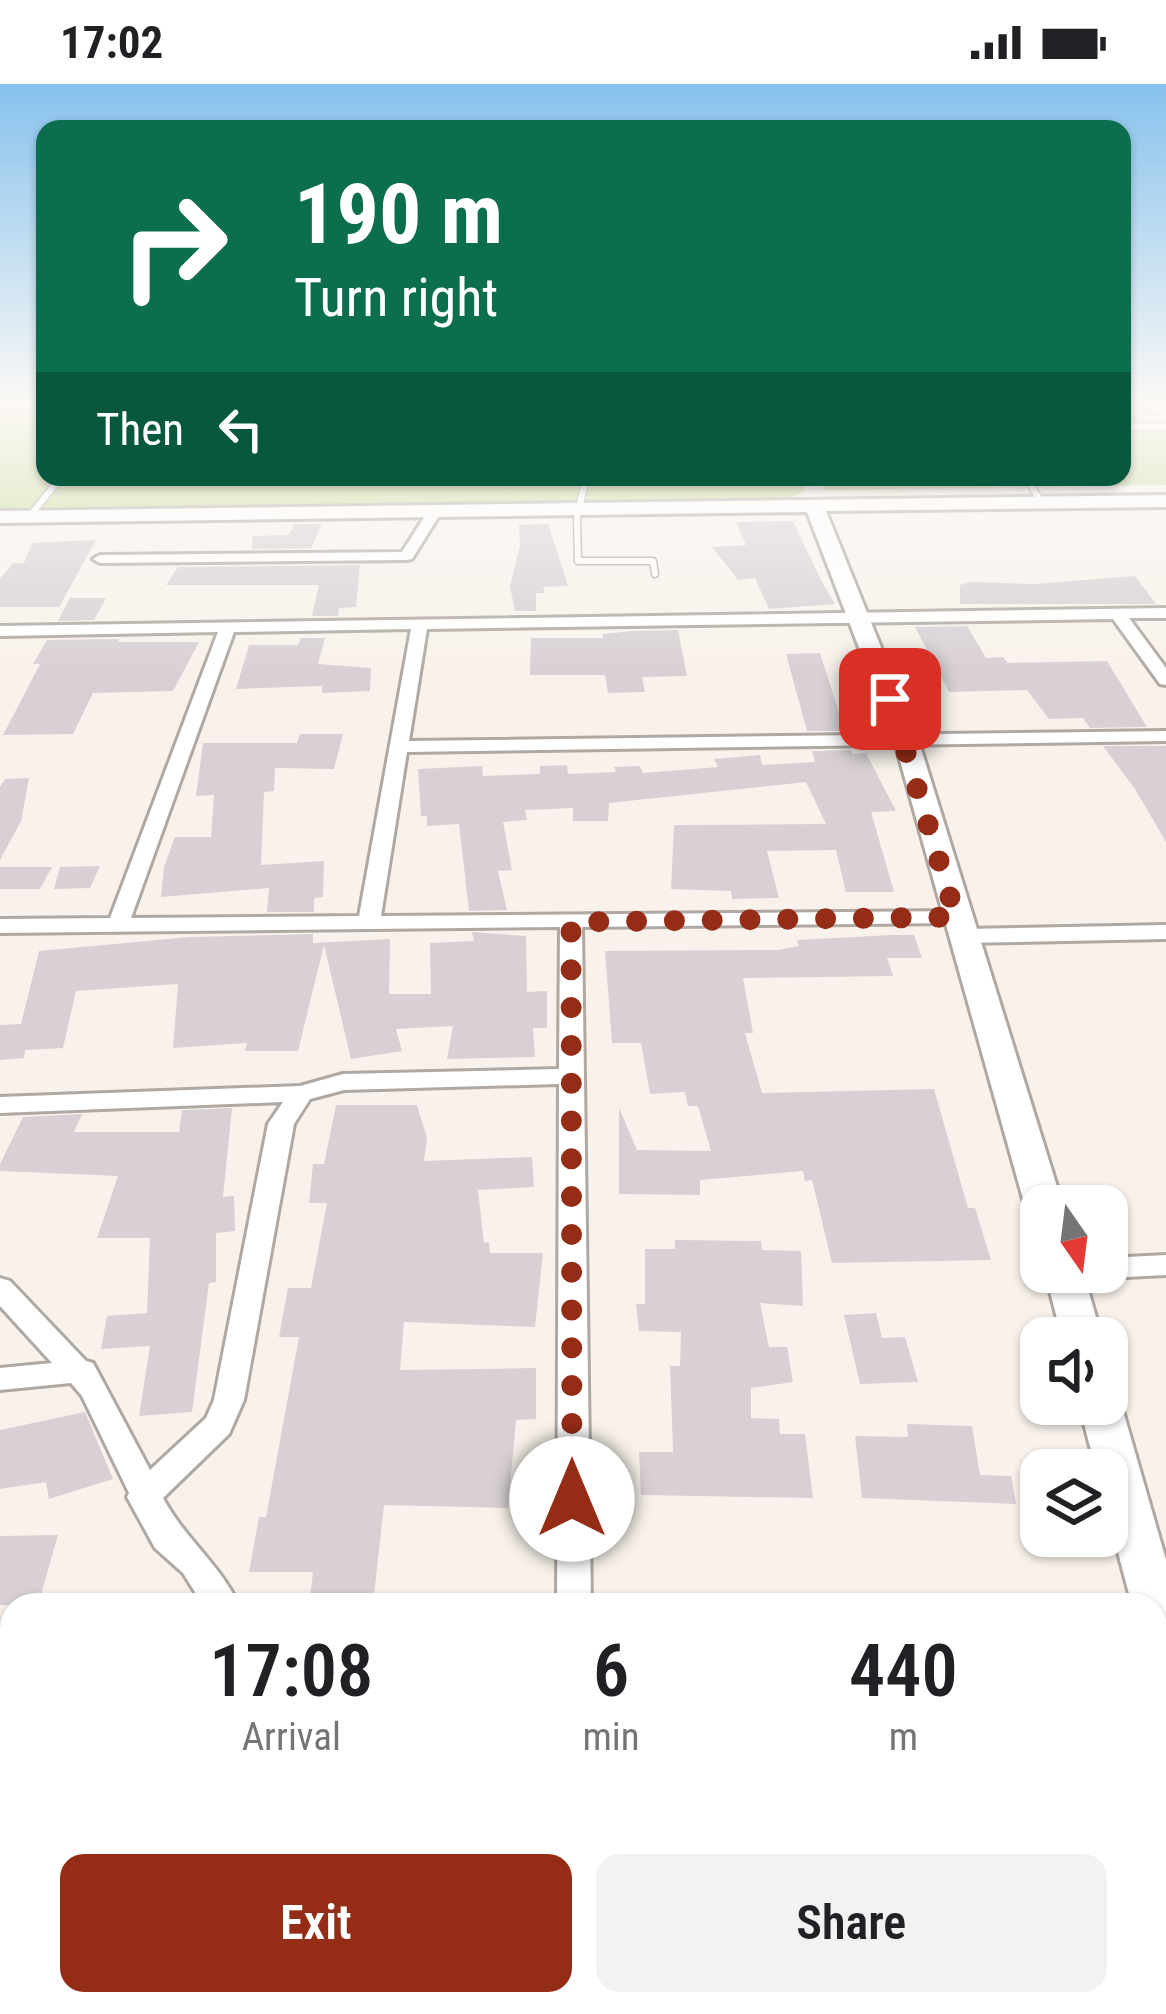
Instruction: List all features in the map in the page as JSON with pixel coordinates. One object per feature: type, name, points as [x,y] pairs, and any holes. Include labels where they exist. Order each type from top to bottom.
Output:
[{"type":"street","points":[[0,517],[1166,501]]},
{"type":"street","points":[[815,507],[906,740],[1038,1185]]},
{"type":"street","points":[[100,559],[407,556],[435,511]]},
{"type":"street","points":[[0,631],[1166,613]]},
{"type":"street","points":[[1118,614],[1166,680]]},
{"type":"street","points":[[118,925],[229,625]]},
{"type":"street","points":[[369,921],[420,625]]},
{"type":"street","points":[[399,747],[1166,736]]},
{"type":"street","points":[[0,926],[571,922],[1166,932]]},
{"type":"street","points":[[571,922],[574,1593]]},
{"type":"street","points":[[0,1105],[302,1094],[343,1082],[572,1076]]},
{"type":"street","points":[[143,1497],[218,1425],[229,1400],[281,1124],[302,1094]]},
{"type":"street","points":[[1128,1267],[1166,1264]]},
{"type":"street","points":[[0,1288],[82,1371],[167,1538],[195,1563],[214,1593]]},
{"type":"street","points":[[0,1379],[82,1371]]},
{"type":"street","points":[[1106,1425],[1152,1593]]},
{"type":"lane","points":[[30,516],[47,494]]},
{"type":"lane","points":[[584,494],[574,523],[578,561],[653,561],[656,574]]},
{"type":"lane","points":[[1037,494],[1042,502]]},
{"type":"green space","points":[[0,494],[798,494],[789,499],[0,508]]},
{"type":"building","points":[[793,521],[835,604],[769,609],[755,578],[738,580],[712,547],[746,545],[736,522]]},
{"type":"building","points":[[294,524],[322,524],[311,548],[252,549],[253,536],[289,535]]},
{"type":"building","points":[[548,524],[568,586],[543,587],[545,593],[536,593],[536,611],[515,611],[510,586],[520,545],[519,525]]},
{"type":"building","points":[[96,540],[59,607],[0,607],[0,579],[13,563],[24,563],[32,543]]},
{"type":"building","points":[[360,565],[356,607],[339,608],[338,616],[312,616],[319,585],[166,585],[178,567]]},
{"type":"building","points":[[1135,576],[1156,604],[960,604],[960,585],[968,582],[1035,584]]},
{"type":"building","points":[[70,598],[106,598],[94,620],[58,621]]},
{"type":"building","points":[[967,626],[986,658],[1003,657],[1008,663],[1107,661],[1147,727],[1090,728],[1083,718],[1049,719],[1027,690],[949,692],[915,627]]},
{"type":"building","points":[[678,630],[687,676],[642,677],[645,692],[608,693],[605,675],[530,675],[531,638],[603,638],[603,634]]},
{"type":"building","points":[[301,638],[325,638],[318,664],[371,668],[370,691],[322,693],[322,686],[236,689],[249,645],[298,645]]},
{"type":"building","points":[[47,640],[199,642],[173,691],[93,693],[73,734],[3,735],[40,664],[33,664]]},
{"type":"building","points":[[820,653],[845,731],[807,731],[786,654]]},
{"type":"building","points":[[300,734],[343,734],[334,769],[275,768],[274,791],[264,792],[261,865],[324,861],[323,897],[314,898],[314,912],[267,912],[269,888],[161,897],[164,867],[175,837],[211,837],[214,795],[196,796],[203,743],[297,743]]},
{"type":"building","points":[[1103,746],[1166,746],[1166,842],[1135,789]]},
{"type":"building","points":[[851,750],[852,754],[866,753],[896,811],[871,812],[894,892],[846,892],[836,850],[767,851],[779,898],[732,899],[731,891],[671,889],[674,825],[826,824],[806,782],[609,803],[608,821],[573,821],[573,808],[525,810],[527,820],[503,822],[512,870],[498,871],[507,910],[469,911],[459,824],[427,826],[427,816],[421,816],[418,769],[482,766],[483,776],[540,774],[540,766],[567,765],[568,774],[640,766],[643,773],[718,767],[714,759],[760,755],[762,765],[815,762],[812,751]]},
{"type":"building","points":[[29,778],[21,821],[0,860],[0,787],[5,779]]},
{"type":"building","points":[[100,866],[90,888],[54,889],[60,867]]},
{"type":"building","points":[[0,867],[52,867],[40,889],[0,889]]},
{"type":"building","points":[[472,932],[526,936],[527,992],[547,991],[547,1028],[533,1028],[535,1057],[447,1059],[453,1026],[396,1029],[402,1051],[351,1059],[324,945],[298,1051],[245,1051],[247,1043],[173,1048],[178,984],[76,991],[63,1048],[25,1050],[24,1058],[0,1060],[0,1025],[21,1024],[39,951],[190,937],[313,934],[313,943],[390,939],[389,994],[431,994],[430,943],[474,941]]},
{"type":"building","points":[[914,935],[922,958],[887,958],[893,976],[743,978],[753,1033],[745,1033],[762,1093],[934,1089],[968,1208],[975,1208],[991,1260],[832,1263],[812,1180],[805,1181],[803,1171],[700,1180],[700,1195],[619,1194],[619,1108],[637,1150],[711,1151],[698,1106],[688,1106],[685,1092],[650,1094],[641,1043],[612,1043],[605,951],[778,950],[799,946],[797,940]]},
{"type":"building","points":[[336,1105],[417,1105],[427,1138],[424,1161],[532,1157],[534,1187],[478,1190],[484,1243],[489,1242],[490,1253],[543,1253],[535,1327],[404,1322],[400,1370],[536,1368],[536,1419],[516,1420],[508,1508],[384,1505],[374,1593],[310,1593],[313,1572],[249,1572],[259,1517],[266,1517],[299,1337],[279,1337],[288,1288],[311,1288],[327,1203],[309,1203],[313,1164],[324,1164]]},
{"type":"building","points":[[232,1108],[223,1197],[234,1196],[235,1231],[216,1233],[216,1282],[209,1283],[192,1412],[139,1416],[150,1346],[101,1349],[107,1316],[147,1313],[150,1238],[97,1238],[118,1176],[0,1171],[0,1164],[23,1117],[82,1114],[74,1132],[179,1132],[182,1110]]},
{"type":"building","points":[[675,1240],[761,1241],[762,1250],[801,1251],[803,1306],[760,1303],[769,1347],[787,1347],[793,1382],[751,1388],[751,1418],[779,1419],[780,1434],[805,1434],[813,1498],[641,1495],[639,1452],[673,1452],[670,1366],[680,1366],[681,1332],[639,1331],[636,1304],[645,1304],[645,1249],[675,1249]]},
{"type":"building","points":[[876,1313],[882,1338],[905,1337],[918,1382],[860,1384],[844,1315]]},
{"type":"building","points":[[85,1412],[113,1479],[49,1499],[46,1482],[0,1489],[0,1430]]},
{"type":"building","points":[[907,1424],[972,1426],[980,1475],[1011,1476],[1016,1504],[862,1498],[855,1436],[908,1437]]},
{"type":"building","points":[[58,1535],[41,1593],[0,1593],[0,1536]]},
{"type":"route","points":[[572,1499],[571,922],[956,917],[890,699]]}]
